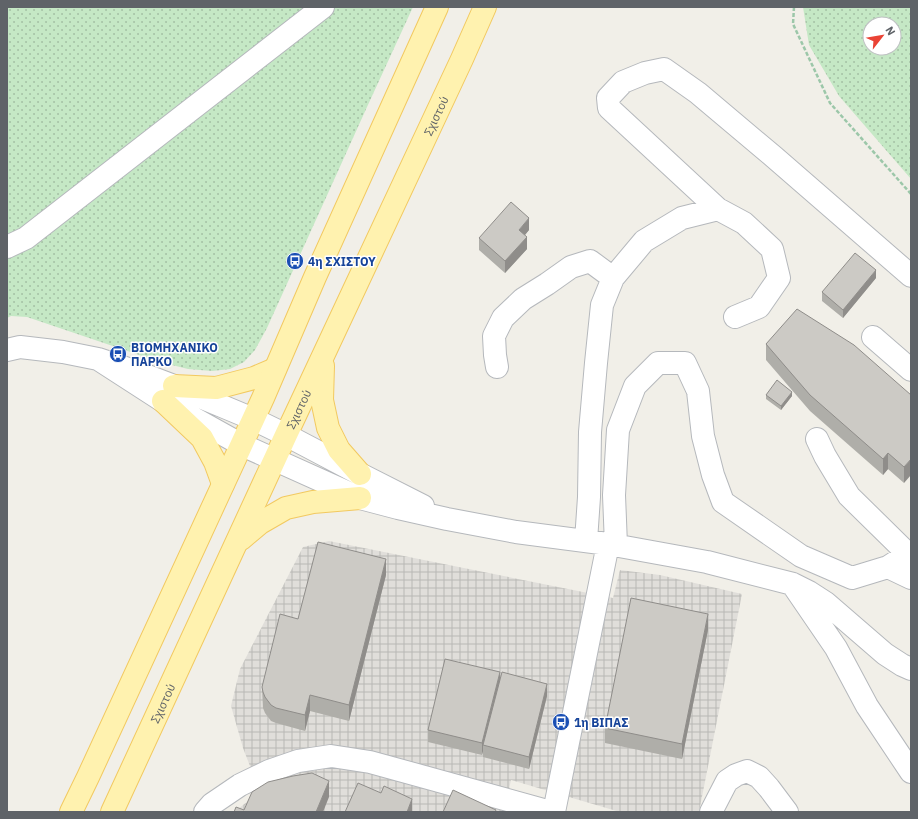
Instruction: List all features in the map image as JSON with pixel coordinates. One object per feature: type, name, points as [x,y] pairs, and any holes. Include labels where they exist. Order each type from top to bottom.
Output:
[{"type":"main road","points":[[71,812],[242,444],[437,7]]},
{"type":"main road","name":"Σχιστού","points":[[112,812],[485,7]]},
{"type":"main road","points":[[324,355],[322,400],[328,428],[339,450],[360,474]]},
{"type":"main road","points":[[168,394],[216,388],[254,378],[275,369]]},
{"type":"main road","points":[[168,394],[202,438],[215,462],[223,484]]},
{"type":"main road","points":[[236,544],[260,523],[286,508],[313,502],[360,498]]},
{"type":"street","points":[[7,247],[26,238],[323,7]]},
{"type":"street","points":[[735,317],[759,306],[779,278],[772,249],[744,224],[718,209],[610,108],[608,98],[623,82],[645,73],[664,69],[710,103],[911,276]]},
{"type":"street","points":[[586,541],[589,497],[590,432],[602,305],[613,278],[644,241],[682,218],[718,209]]},
{"type":"street","points":[[497,367],[494,336],[504,318],[523,299],[571,267],[590,261],[613,278]]},
{"type":"street","points":[[873,337],[911,370]]},
{"type":"street","points":[[7,350],[20,347],[63,352],[98,359],[168,394],[242,444],[360,498],[447,519],[516,532],[612,544],[707,562],[792,584],[809,592],[826,604],[885,654],[909,668]]},
{"type":"street","points":[[554,812],[612,544],[618,430],[635,386],[658,363],[685,363],[698,391],[703,436],[713,475],[723,502],[801,556],[852,578],[888,567],[910,553],[849,496],[824,456],[817,439]]},
{"type":"street","points":[[168,394],[253,419],[447,519]]},
{"type":"street","points":[[888,567],[911,578]]},
{"type":"street","points":[[792,584],[836,648],[867,706],[911,772]]},
{"type":"street","points":[[205,812],[212,804],[240,785],[269,771],[298,761],[331,756],[370,762],[551,812]]},
{"type":"street","points":[[710,812],[727,781],[736,774],[747,771],[759,777],[787,812]]},
{"type":"path","points":[[794,7],[793,24],[830,103],[911,194]]},
{"type":"shaded area","points":[[329,541],[613,598],[620,570],[660,575],[742,594],[699,812],[620,812],[511,780],[504,812],[234,812],[260,792],[243,748],[231,706],[240,669],[303,547]]},
{"type":"green space","points":[[7,7],[413,7],[267,328],[255,350],[244,362],[230,369],[212,371],[188,369],[160,362],[27,317],[11,316],[7,318]]},
{"type":"green space","points":[[803,7],[911,7],[911,179],[839,96],[809,45]]},
{"type":"building","points":[[511,202],[529,218],[519,230],[527,237],[505,261],[479,238]]},
{"type":"building","points":[[855,253],[876,270],[843,310],[822,292]]},
{"type":"building","points":[[797,309],[854,345],[911,395],[911,459],[904,467],[888,453],[883,459],[810,395],[766,344]]},
{"type":"building","points":[[777,380],[792,392],[781,406],[766,395]]},
{"type":"building","points":[[318,542],[386,559],[349,705],[310,695],[305,715],[276,708],[271,705],[265,697],[262,687],[280,614],[298,619]]},
{"type":"building","points":[[631,598],[708,614],[682,744],[605,728]]},
{"type":"building","points":[[445,659],[500,672],[482,743],[428,730]]},
{"type":"building","points":[[502,672],[547,684],[529,757],[483,745]]},
{"type":"building","points":[[312,773],[329,781],[316,812],[234,812],[236,807],[244,810],[252,792],[268,782]]},
{"type":"building","points":[[358,783],[381,793],[384,786],[412,799],[407,812],[345,812]]},
{"type":"building","points":[[453,790],[496,810],[495,812],[443,812]]},
{"type":"place","name":"4η ΣΧΙΣΤΟΥ","points":[[295,261]]},
{"type":"place","name":"ΒΙΟΜΗΧΑΝΙΚΟ ΠΑΡΚΟ","points":[[118,354]]},
{"type":"place","name":"1η ΒΙΠΑΣ","points":[[561,722]]}]
